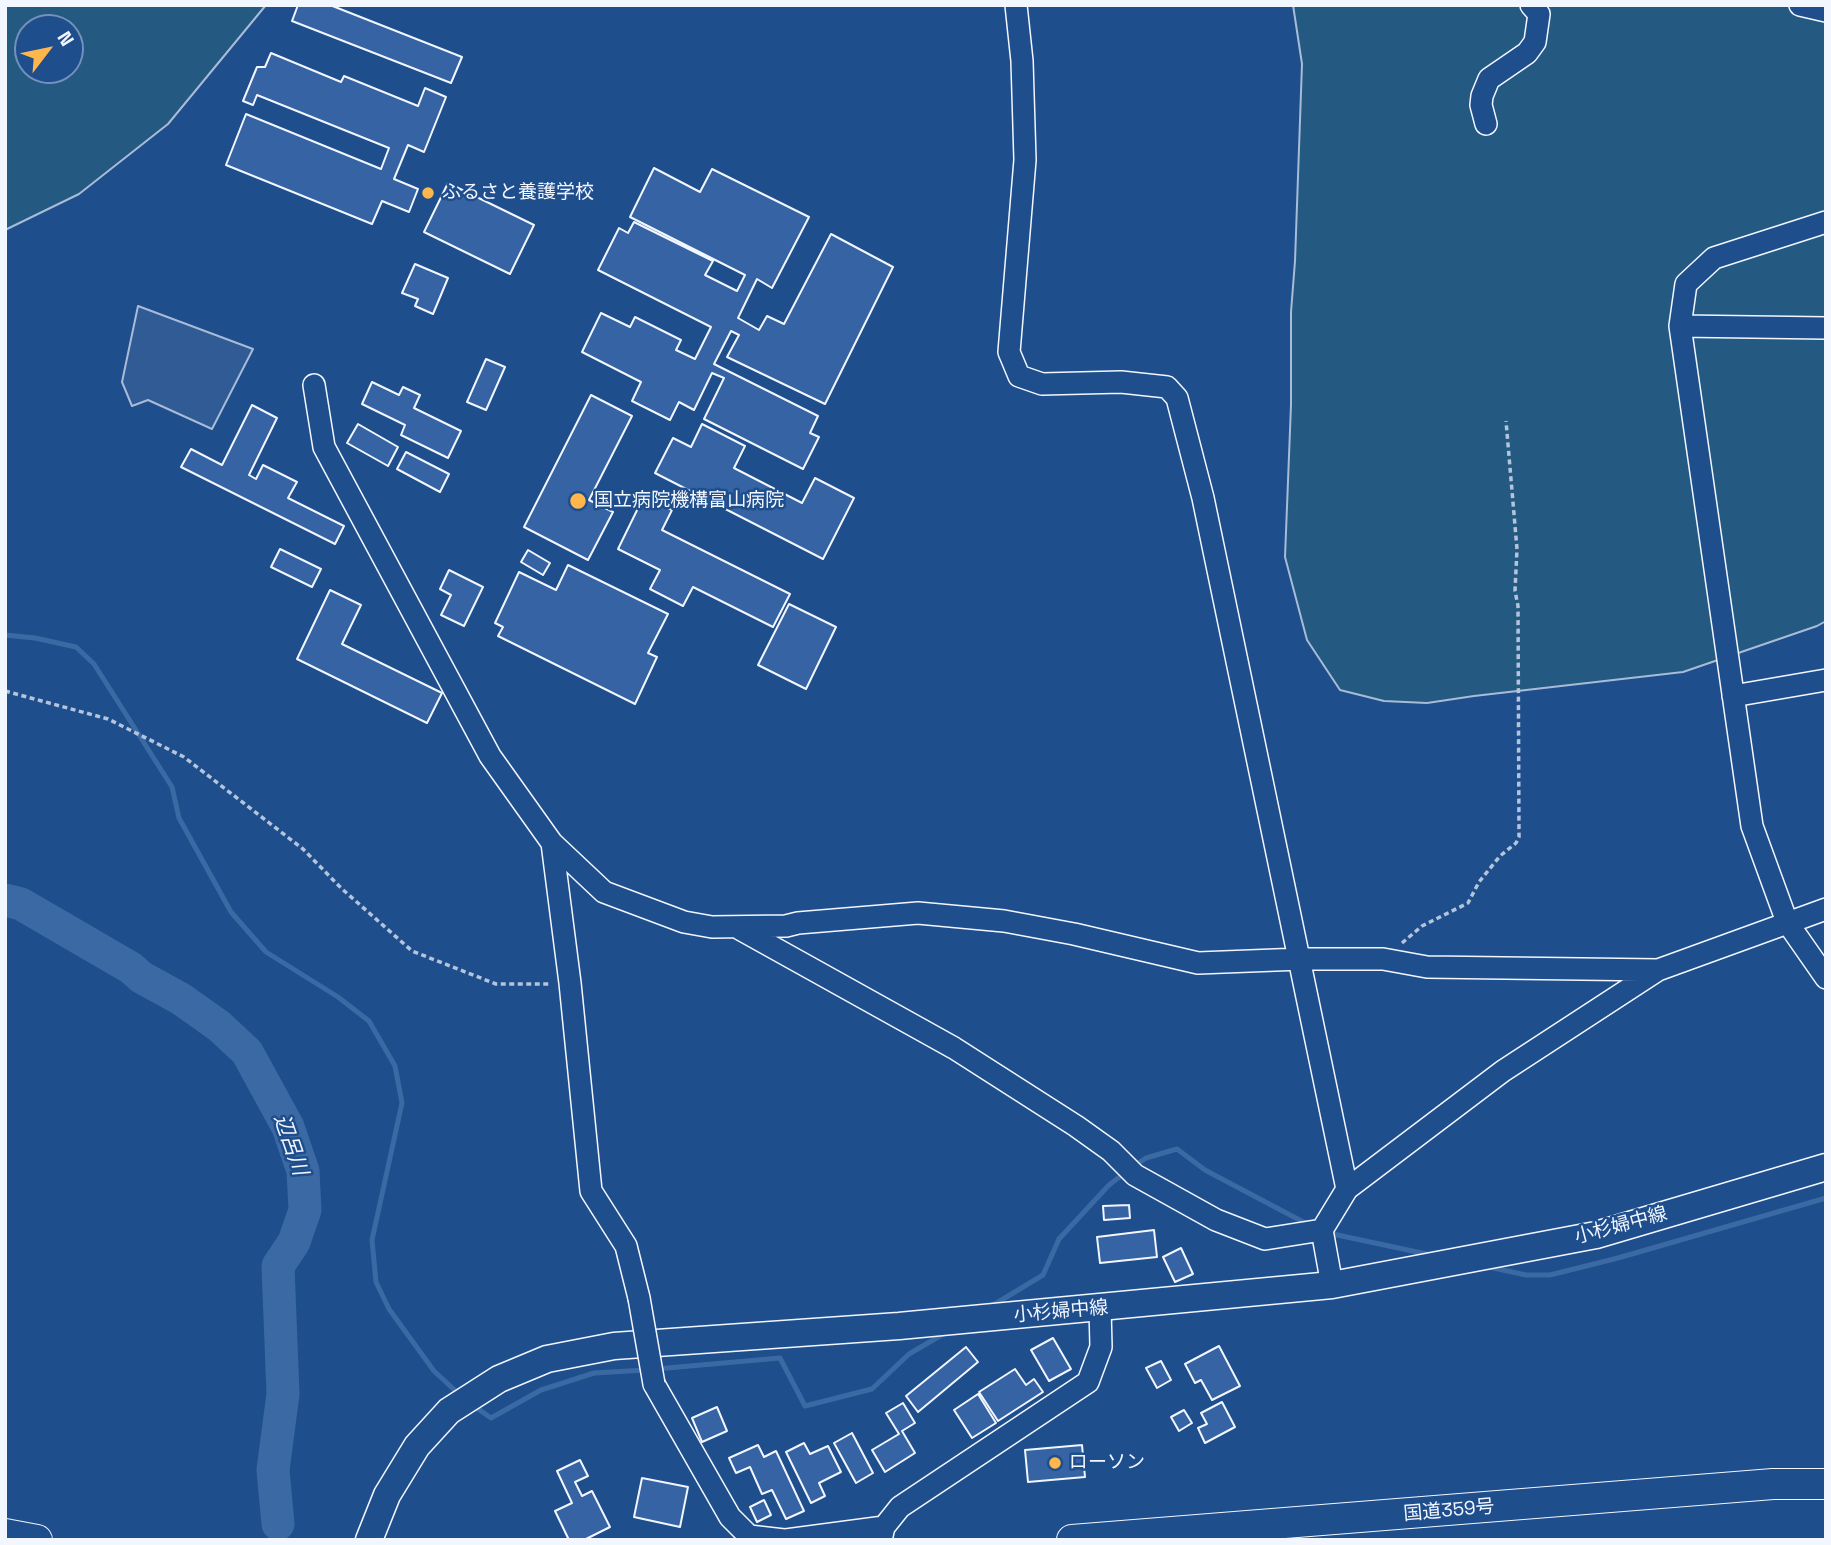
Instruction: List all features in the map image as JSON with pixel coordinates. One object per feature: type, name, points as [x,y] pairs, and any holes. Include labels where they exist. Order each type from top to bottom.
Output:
[{"type":"highway","name":"国道359号","points":[[1072,1540],[1773,1485],[1826,1484]]},
{"type":"highway","points":[[5,1534],[37,1540]]},
{"type":"main road","name":"小杉婦中線","points":[[369,1540],[387,1495],[417,1446],[449,1411],[499,1380],[547,1359],[614,1346],[1100,1308],[1332,1285],[1595,1235],[1826,1167]]},
{"type":"street","points":[[1016,5],[1025,160],[1009,352],[1019,376],[1042,384],[1121,382],[1167,387],[1177,398],[1203,498],[1347,1189]]},
{"type":"street","points":[[1486,124],[1481,106],[1489,79],[1527,53],[1535,42],[1539,14],[1531,5]]},
{"type":"street","points":[[1800,5],[1826,11]]},
{"type":"street","points":[[1826,222],[1714,258],[1686,284],[1680,326],[1752,826],[1787,922],[1826,978]]},
{"type":"street","points":[[1680,326],[1826,328]]},
{"type":"street","points":[[314,385],[324,447],[490,756],[552,843],[604,892],[684,922],[712,927],[786,926],[918,913],[1004,921],[1074,934],[1198,963],[1301,958],[1383,958],[1427,967],[1658,970]]},
{"type":"street","points":[[1733,696],[1826,680]]},
{"type":"street","points":[[552,843],[570,984],[591,1191],[626,1246],[639,1298],[654,1384],[730,1517],[749,1536],[785,1540],[883,1533],[900,1507],[1088,1382],[1101,1347],[1100,1308]]},
{"type":"street","points":[[1332,1285],[1322,1230],[1347,1189],[1503,1071],[1658,970],[1826,909]]},
{"type":"street","points":[[740,928],[954,1048],[1076,1126],[1111,1151],[1135,1175],[1216,1220],[1265,1239],[1322,1230]]},
{"type":"path","points":[[1383,958],[1422,926],[1468,903],[1479,882],[1500,856],[1516,843],[1518,837],[1518,606],[1515,591],[1517,549],[1506,421]]},
{"type":"path","points":[[5,691],[108,719],[184,757],[303,849],[341,888],[412,951],[496,984],[570,984]]},
{"type":"shaded area","points":[[5,5],[266,5],[168,124],[79,194],[5,230]]},
{"type":"shaded area","points":[[1293,5],[1826,5],[1826,621],[1683,672],[1427,703],[1384,701],[1340,690],[1307,640],[1285,557],[1291,405],[1291,312],[1302,64]]},
{"type":"shaded area","points":[[138,306],[253,349],[212,429],[148,400],[132,406],[122,382]]},
{"type":"building","points":[[298,5],[330,5],[462,57],[451,83],[292,21]]},
{"type":"building","points":[[271,53],[341,82],[344,76],[418,106],[425,88],[446,97],[424,152],[408,145],[394,179],[418,189],[409,212],[382,201],[372,224],[226,165],[246,114],[381,169],[389,148],[257,95],[253,105],[243,101],[257,67],[265,67]]},
{"type":"building","points":[[654,168],[700,192],[712,169],[809,217],[772,288],[757,279],[738,318],[759,330],[767,316],[784,324],[831,234],[893,267],[825,404],[727,357],[739,335],[731,331],[714,364],[818,416],[810,433],[819,437],[803,469],[704,419],[724,378],[712,373],[694,410],[679,402],[670,420],[632,401],[641,382],[582,352],[601,313],[630,327],[635,317],[681,340],[676,350],[695,359],[711,327],[598,270],[619,228],[628,233],[634,222],[713,261],[705,275],[737,291],[745,275],[630,217]]},
{"type":"building","points":[[448,183],[534,225],[510,274],[424,232]]},
{"type":"building","points":[[415,264],[448,278],[433,314],[415,306],[418,299],[402,293]]},
{"type":"building","points":[[486,359],[505,367],[486,410],[467,402]]},
{"type":"building","points":[[372,382],[399,395],[403,387],[420,395],[414,408],[461,431],[448,458],[401,435],[405,425],[362,404]]},
{"type":"building","points":[[591,395],[632,416],[589,500],[613,512],[588,560],[524,527]]},
{"type":"building","points":[[252,405],[277,418],[249,475],[256,479],[263,465],[297,482],[288,498],[344,526],[335,544],[181,467],[191,449],[222,465]]},
{"type":"building","points":[[358,424],[398,447],[388,466],[347,443]]},
{"type":"building","points":[[702,424],[745,446],[734,468],[802,503],[815,478],[854,498],[823,559],[655,473],[673,438],[691,447]]},
{"type":"building","points":[[406,452],[449,474],[440,492],[397,469]]},
{"type":"building","points":[[644,496],[672,510],[662,530],[790,594],[773,627],[693,587],[683,606],[650,589],[660,570],[618,549]]},
{"type":"building","points":[[280,549],[321,569],[312,587],[271,567]]},
{"type":"building","points":[[528,550],[550,563],[543,575],[521,562]]},
{"type":"building","points":[[568,565],[668,614],[648,653],[657,657],[635,704],[498,636],[503,627],[495,623],[519,572],[556,590]]},
{"type":"building","points":[[449,570],[483,587],[464,626],[441,615],[451,595],[440,589]]},
{"type":"building","points":[[330,590],[361,605],[342,644],[442,693],[427,723],[297,659]]},
{"type":"building","points":[[789,604],[836,627],[806,689],[758,665]]},
{"type":"building","points":[[1129,1205],[1130,1218],[1104,1220],[1103,1206]]},
{"type":"building","points":[[1154,1230],[1157,1257],[1100,1263],[1097,1237]]},
{"type":"building","points":[[1181,1248],[1193,1274],[1175,1282],[1163,1257]]},
{"type":"building","points":[[1053,1338],[1071,1369],[1049,1381],[1031,1350]]},
{"type":"building","points":[[1219,1346],[1240,1386],[1212,1400],[1201,1380],[1195,1383],[1185,1364]]},
{"type":"building","points":[[966,1347],[978,1362],[918,1412],[906,1396]]},
{"type":"building","points":[[1161,1361],[1171,1380],[1157,1388],[1146,1368]]},
{"type":"building","points":[[1015,1369],[1026,1385],[1034,1379],[1043,1392],[998,1421],[979,1392]]},
{"type":"building","points":[[978,1394],[996,1423],[972,1438],[954,1410]]},
{"type":"building","points":[[1222,1402],[1235,1427],[1205,1443],[1198,1428],[1207,1424],[1201,1413]]},
{"type":"building","points":[[903,1403],[915,1423],[902,1431],[915,1453],[885,1472],[872,1450],[899,1434],[886,1413]]},
{"type":"building","points":[[717,1407],[727,1431],[702,1442],[692,1418]]},
{"type":"building","points":[[1184,1410],[1192,1423],[1179,1431],[1171,1417]]},
{"type":"building","points":[[852,1433],[873,1473],[856,1483],[834,1443]]},
{"type":"building","points":[[804,1443],[810,1454],[828,1446],[841,1472],[819,1483],[825,1496],[811,1503],[786,1452]]},
{"type":"building","points":[[758,1445],[764,1457],[776,1451],[804,1511],[786,1519],[772,1490],[762,1494],[750,1467],[736,1473],[729,1458]]},
{"type":"building","name":"ローソン","points":[[1082,1445],[1085,1477],[1028,1482],[1025,1450]]},
{"type":"building","points":[[580,1460],[588,1476],[575,1482],[582,1496],[592,1491],[610,1527],[584,1540],[569,1540],[555,1511],[572,1503],[557,1471]]},
{"type":"building","points":[[642,1478],[688,1487],[680,1527],[634,1517]]},
{"type":"building","points":[[764,1500],[771,1515],[757,1522],[750,1507]]},
{"type":"waterway","points":[[5,635],[76,647],[94,664],[172,787],[179,818],[231,912],[266,952],[338,997],[369,1021],[395,1066],[402,1103],[372,1240],[376,1282],[389,1309],[434,1371],[461,1396]]},
{"type":"waterway","name":"辺呂川","points":[[5,900],[21,904],[131,968],[219,1026],[247,1052],[288,1127],[303,1171],[305,1210],[294,1242],[278,1266],[283,1394],[273,1470],[278,1524]]},
{"type":"waterway","points":[[1134,1166],[1146,1158],[1177,1149],[1205,1170],[1309,1225]]},
{"type":"waterway","points":[[990,1307],[1043,1275],[1059,1239],[1109,1185],[1126,1172]]},
{"type":"waterway","points":[[1489,1267],[1526,1275],[1550,1275],[1826,1198]]},
{"type":"waterway","points":[[1328,1233],[1431,1255]]},
{"type":"waterway","points":[[656,1369],[780,1358],[805,1406],[872,1389],[909,1354],[945,1333]]},
{"type":"waterway","points":[[474,1406],[491,1418],[541,1390],[594,1373],[646,1370]]},
{"type":"place","name":"ふるさと養護学校","points":[[428,193]]},
{"type":"place","name":"国立病院機構富山病院","points":[[578,501]]},
{"type":"place","name":"ローソン","points":[[1055,1463]]}]
